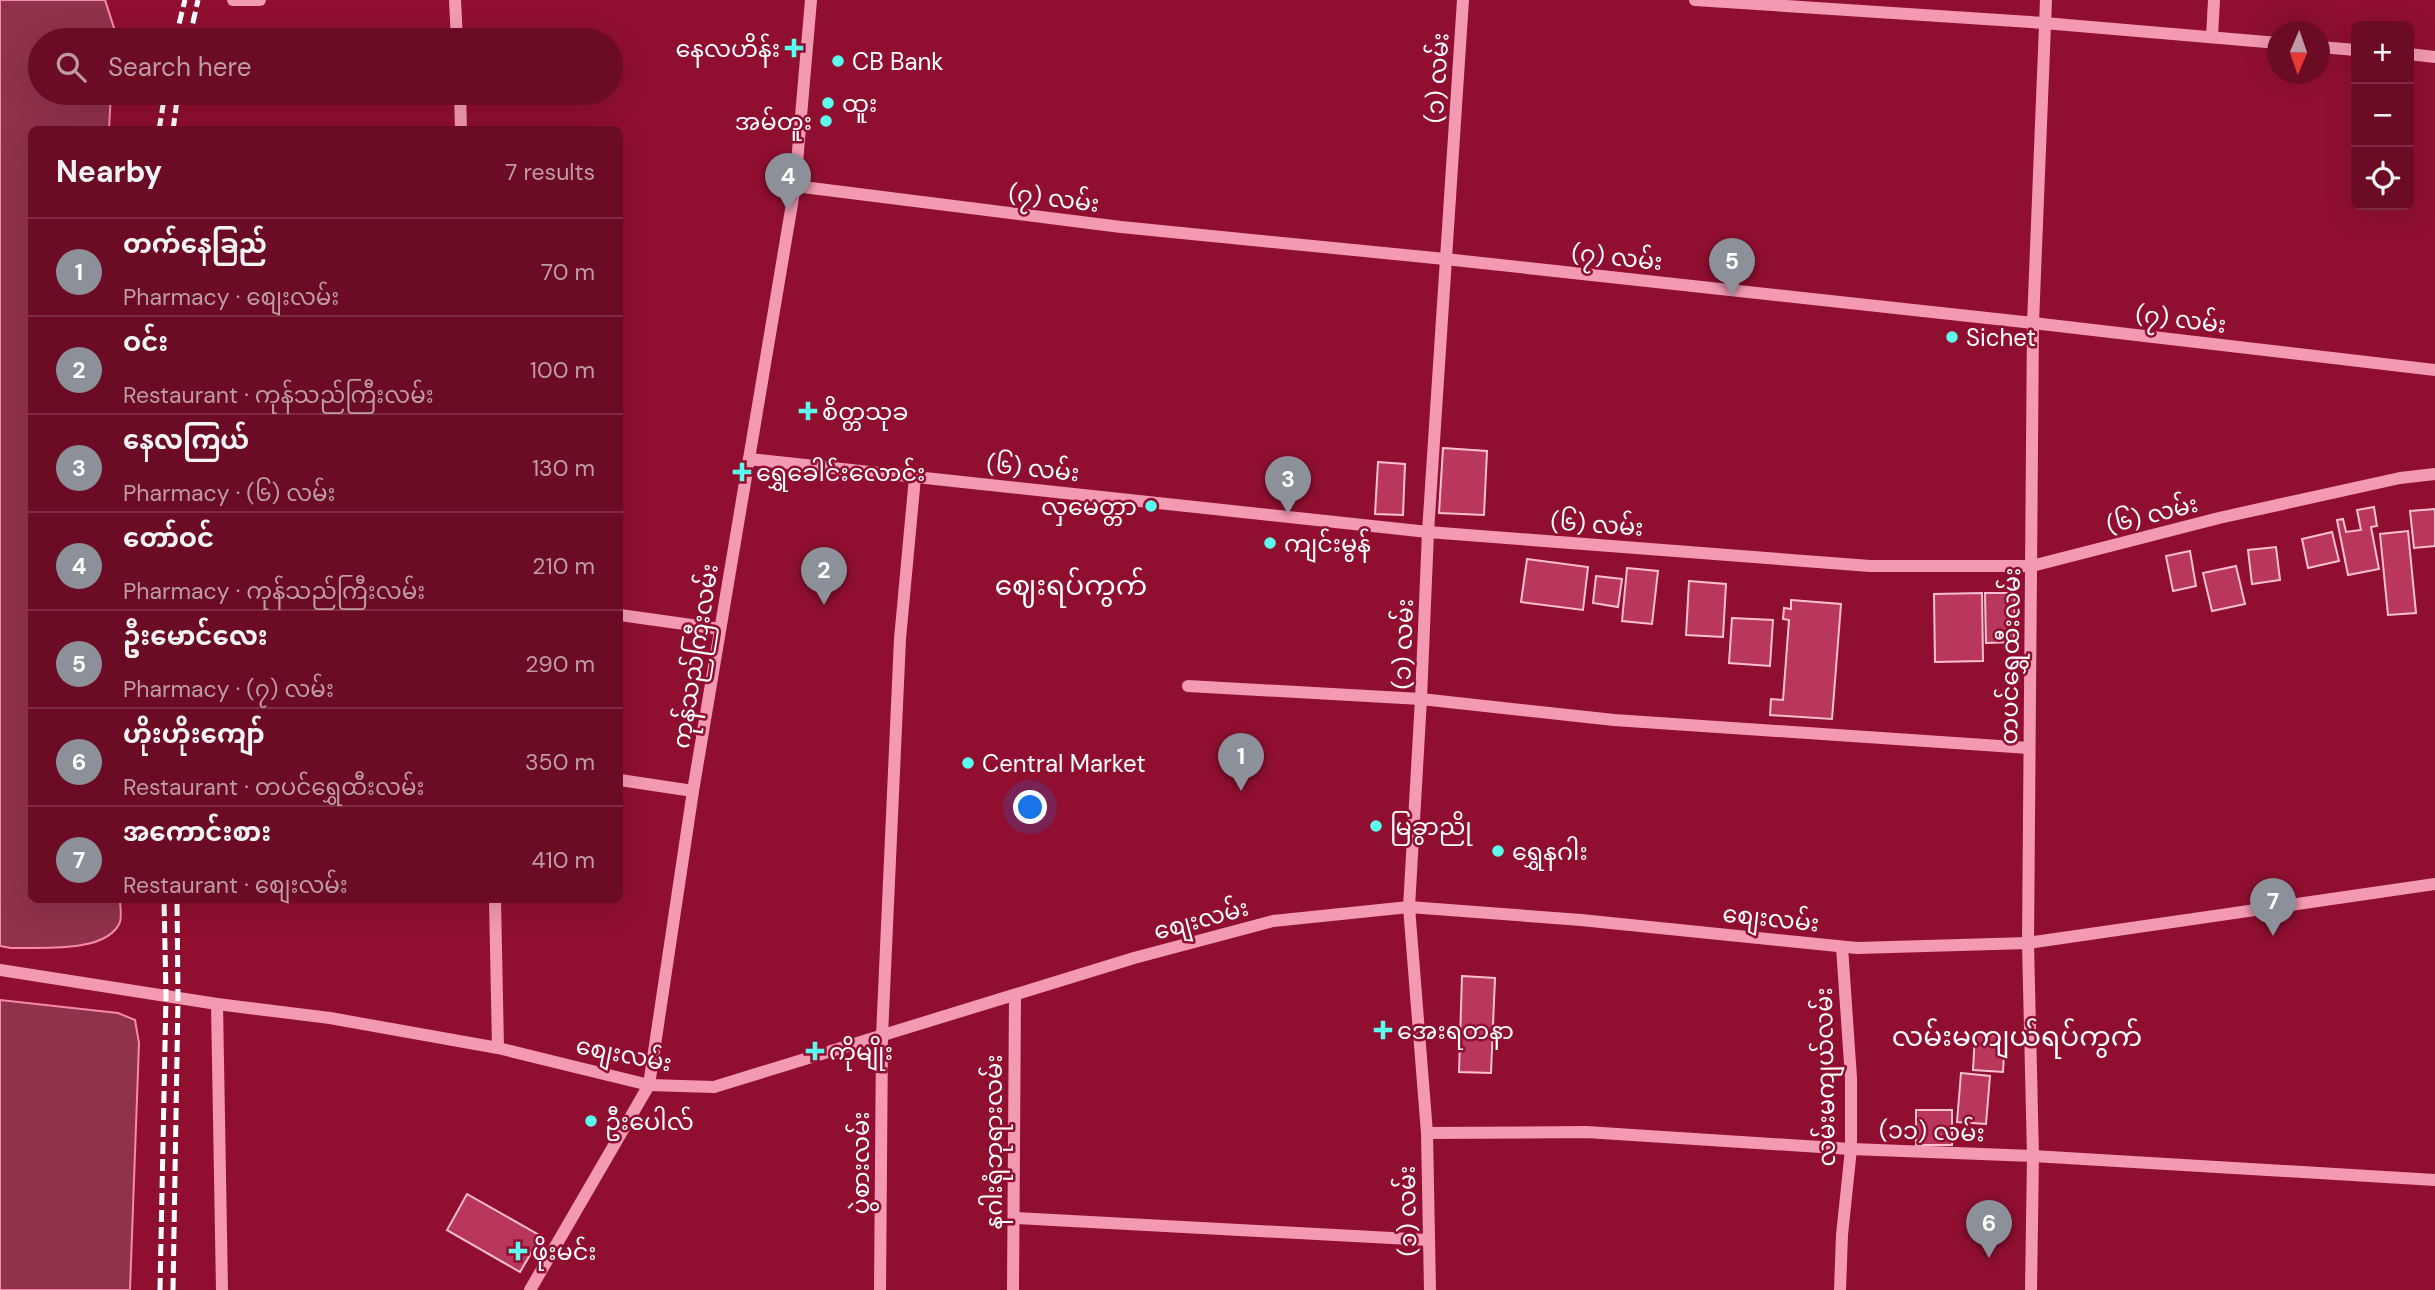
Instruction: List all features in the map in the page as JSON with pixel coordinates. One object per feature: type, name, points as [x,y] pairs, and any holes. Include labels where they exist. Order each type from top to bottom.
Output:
[{"type":"street","points":[[233,0],[260,0]]},
{"type":"street","points":[[456,0],[457,28]]},
{"type":"street","name":"ကုန်သည်ကြီးလမ်း","points":[[530,1290],[649,1085],[720,629],[795,186],[811,0]]},
{"type":"street","name":"(၁) လမ်း","points":[[1430,1290],[1427,1133],[1409,907],[1428,532],[1463,0]]},
{"type":"street","points":[[1695,0],[2044,23],[2267,42]]},
{"type":"street","name":"တပင်ရွှေထီးလမ်း","points":[[2031,1290],[2033,1157],[2028,943],[2033,323],[2046,0]]},
{"type":"street","points":[[2212,37],[2214,0]]},
{"type":"street","points":[[2330,48],[2351,50]]},
{"type":"street","points":[[2414,55],[2435,57]]},
{"type":"street","points":[[460,105],[461,126]]},
{"type":"street","name":"(၇) လမ်း","points":[[795,186],[1121,227],[1445,259],[2435,370]]},
{"type":"street","name":"(၆) လမ်း","points":[[749,459],[1428,532],[1870,566],[2032,566],[2219,518],[2400,478],[2435,474]]},
{"type":"street","name":"ပွဲစားလမ်း","points":[[880,1290],[882,1036],[900,639],[915,477]]},
{"type":"street","points":[[623,615],[720,629]]},
{"type":"street","points":[[1188,686],[1421,699],[1614,720],[2029,748]]},
{"type":"street","points":[[623,780],[694,791]]},
{"type":"street","name":"စျေးလမ်း","points":[[0,970],[217,1004],[330,1018],[498,1048],[649,1085],[714,1087],[1134,958],[1273,921],[1409,907],[1581,920],[1842,947],[2028,943],[2435,884]]},
{"type":"street","points":[[495,903],[498,1048]]},
{"type":"street","name":"လမ်းမကျယ်လမ်း","points":[[1840,1290],[1842,1236],[1852,1149],[1851,1078],[1842,947]]},
{"type":"street","name":"နဂါးရုံဘုရားလမ်း","points":[[1013,1290],[1015,995]]},
{"type":"street","points":[[217,1004],[222,1290]]},
{"type":"street","name":"(၁၁) လမ်း","points":[[1427,1133],[1586,1132],[2435,1180]]},
{"type":"street","points":[[1014,1217],[1429,1240]]},
{"type":"shaded area","points":[[0,0],[105,0],[114,28],[28,28],[28,105],[110,105],[109,126],[28,126],[28,903],[120,903],[121,914],[120,922],[113,932],[87,944],[54,948],[0,946]]},
{"type":"shaded area","points":[[0,1000],[118,1013],[135,1020],[139,1043],[130,1290],[0,1290]]},
{"type":"building","points":[[1443,448],[1487,451],[1484,515],[1439,513]]},
{"type":"building","points":[[1378,462],[1405,464],[1403,515],[1375,514]]},
{"type":"building","points":[[2374,507],[2377,526],[2371,527],[2379,569],[2348,575],[2337,520],[2343,519],[2346,532],[2361,530],[2357,510]]},
{"type":"building","points":[[2435,509],[2435,546],[2414,548],[2410,511]]},
{"type":"building","points":[[2408,531],[2416,613],[2388,615],[2380,534]]},
{"type":"building","points":[[2332,532],[2339,561],[2308,568],[2302,539]]},
{"type":"building","points":[[2276,547],[2280,580],[2252,584],[2248,550]]},
{"type":"building","points":[[2190,551],[2196,586],[2173,591],[2166,556]]},
{"type":"building","points":[[1527,559],[1588,567],[1583,610],[1521,602]]},
{"type":"building","points":[[2236,566],[2245,604],[2212,611],[2203,573]]},
{"type":"building","points":[[1627,568],[1658,571],[1652,624],[1622,621]]},
{"type":"building","points":[[1596,576],[1622,579],[1618,607],[1593,603]]},
{"type":"building","points":[[1689,581],[1726,584],[1723,637],[1686,635]]},
{"type":"building","points":[[1982,593],[1983,661],[1935,662],[1934,594]]},
{"type":"building","points":[[1985,593],[2015,593],[2014,642],[1986,643]]},
{"type":"building","points":[[1791,600],[1841,604],[1832,719],[1770,715],[1771,699],[1783,700],[1789,620],[1783,619],[1784,608],[1791,609]]},
{"type":"building","points":[[1732,618],[1773,620],[1770,666],[1729,663]]},
{"type":"building","points":[[1462,976],[1495,978],[1491,1073],[1459,1072]]},
{"type":"building","points":[[1975,1034],[2005,1036],[2003,1072],[1973,1070]]},
{"type":"building","points":[[1961,1073],[1990,1076],[1986,1124],[1957,1122]]},
{"type":"building","points":[[1916,1110],[1952,1110],[1952,1145],[1916,1145]]},
{"type":"building","points":[[467,1194],[541,1236],[520,1272],[447,1230]]},
{"type":"railway","points":[[178,28],[185,0]]},
{"type":"railway","points":[[192,28],[198,0]]},
{"type":"railway","points":[[160,126],[163,105]]},
{"type":"railway","points":[[174,126],[176,105]]},
{"type":"railway","points":[[160,1290],[166,996],[164,903]]},
{"type":"railway","points":[[173,1290],[177,903]]},
{"type":"place","name":"နေလဟိန်း","points":[[794,48]]},
{"type":"place","name":"CB Bank","points":[[838,61]]},
{"type":"place","name":"ထူး","points":[[828,103]]},
{"type":"place","name":"အမ်တူး","points":[[826,121]]},
{"type":"place","name":"တော်ဝင်","points":[[788,211]]},
{"type":"place","name":"ဦးမောင်လေး","points":[[1732,296]]},
{"type":"place","name":"Sichet","points":[[1952,337]]},
{"type":"place","name":"စိတ္တသုခ","points":[[808,411]]},
{"type":"place","name":"ရွှေခေါင်းလောင်း","points":[[742,472]]},
{"type":"place","name":"လှမေတ္တာ","points":[[1151,506]]},
{"type":"place","name":"နေလကြယ်","points":[[1288,514]]},
{"type":"place","name":"ကျင်းမွန်","points":[[1270,543]]},
{"type":"place","name":"ဝင်း","points":[[824,605]]},
{"type":"place","name":"Central Market","points":[[968,763]]},
{"type":"place","name":"တက်နေခြည်","points":[[1241,791]]},
{"type":"place","name":"မြခွာညို","points":[[1376,826]]},
{"type":"place","name":"ရွှေနဂါး","points":[[1498,851]]},
{"type":"place","name":"အကောင်းစား","points":[[2273,936]]},
{"type":"place","name":"အေးရတနာ","points":[[1383,1030]]},
{"type":"place","name":"ကိုမျိုး","points":[[815,1051]]},
{"type":"place","name":"ဦးပေါလ်","points":[[591,1121]]},
{"type":"place","name":"ဖိုးမင်း","points":[[518,1251]]},
{"type":"place","name":"ဟိုးဟိုးကျော်","points":[[1989,1258]]},
{"type":"district","name":"ဈေးရပ်ကွက်","points":[[1071,585]]},
{"type":"district","name":"လမ်းမကျယ်ရပ်ကွက်","points":[[2017,1036]]}]
